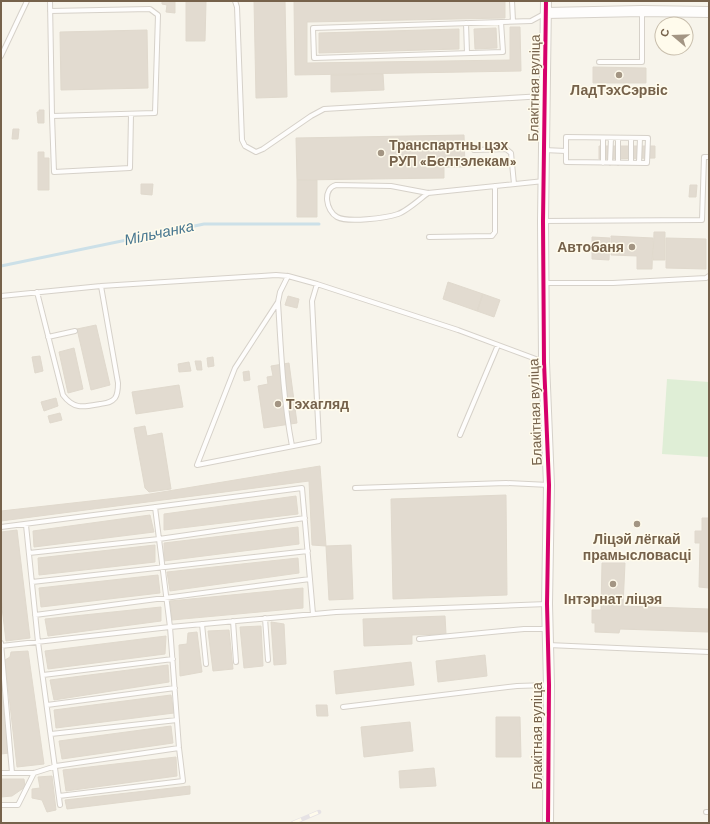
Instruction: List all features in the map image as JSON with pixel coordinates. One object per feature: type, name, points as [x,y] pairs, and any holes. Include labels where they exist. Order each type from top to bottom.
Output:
[{"type":"street","name":"Блакітная вуліца","points":[[546,1],[543,283],[544,362],[549,485],[547,604],[548,823]]},
{"type":"street","points":[[546,13],[642,11],[671,6],[709,12]]},
{"type":"lane","points":[[1,56],[27,1]]},
{"type":"lane","points":[[50,1],[54,172],[130,168],[131,114]]},
{"type":"lane","points":[[235,1],[237,7],[242,140],[245,146],[256,152],[263,150],[311,116],[324,109],[544,96]]},
{"type":"lane","points":[[512,1],[513,21]]},
{"type":"lane","points":[[50,11],[150,9],[158,15],[155,113],[52,116]]},
{"type":"lane","points":[[599,62],[642,62],[642,11]]},
{"type":"lane","points":[[502,22],[503,52],[314,58],[313,28],[531,21],[546,13]]},
{"type":"lane","points":[[466,23],[467,53]]},
{"type":"lane","points":[[566,137],[603,138],[648,138],[647,163],[566,162],[566,137]]},
{"type":"lane","points":[[603,138],[603,163]]},
{"type":"lane","points":[[610,163],[611,138]]},
{"type":"lane","points":[[618,138],[618,163]]},
{"type":"lane","points":[[631,163],[632,138]]},
{"type":"lane","points":[[639,164],[640,138]]},
{"type":"lane","points":[[474,150],[509,150],[511,152],[514,184]]},
{"type":"lane","points":[[544,150],[566,150]]},
{"type":"lane","points":[[543,221],[702,220],[704,157],[709,157]]},
{"type":"lane","points":[[704,179],[709,179]]},
{"type":"lane","points":[[428,193],[398,214],[354,220],[345,220],[336,216],[330,211],[327,204],[328,190],[332,186],[336,185],[391,186],[428,193],[544,181]]},
{"type":"lane","points":[[430,237],[492,236],[495,232],[495,186]]},
{"type":"lane","points":[[1,296],[101,286],[276,275],[288,276],[458,330],[544,362]]},
{"type":"lane","points":[[288,276],[280,292],[278,302],[287,424],[292,446]]},
{"type":"lane","points":[[543,283],[613,283],[706,278],[709,276]]},
{"type":"lane","points":[[278,302],[236,368],[197,465],[319,441],[312,301],[317,284]]},
{"type":"lane","points":[[37,292],[63,395],[74,405],[84,407],[110,402],[115,398],[118,391],[118,383],[101,286]]},
{"type":"lane","points":[[48,337],[75,331]]},
{"type":"lane","points":[[460,435],[498,345]]},
{"type":"lane","points":[[355,488],[498,483],[549,485]]},
{"type":"lane","points":[[1,527],[26,525],[302,488],[313,614]]},
{"type":"lane","points":[[59,796],[183,781],[179,748],[170,627],[156,507]]},
{"type":"lane","points":[[29,553],[159,539],[305,518]]},
{"type":"lane","points":[[26,525],[38,642],[56,766],[60,805]]},
{"type":"lane","points":[[32,582],[308,550]]},
{"type":"lane","points":[[35,615],[310,579]]},
{"type":"lane","points":[[1,646],[170,627],[336,612],[547,604]]},
{"type":"lane","points":[[265,618],[268,660]]},
{"type":"lane","points":[[233,621],[236,662]]},
{"type":"lane","points":[[202,624],[206,664]]},
{"type":"lane","points":[[419,639],[524,629],[548,629]]},
{"type":"lane","points":[[1,643],[12,773]]},
{"type":"lane","points":[[548,645],[709,652]]},
{"type":"lane","points":[[43,675],[172,658]]},
{"type":"lane","points":[[344,707],[517,686],[548,685]]},
{"type":"lane","points":[[47,705],[175,688]]},
{"type":"lane","points":[[51,734],[177,720]]},
{"type":"lane","points":[[1,773],[34,773],[56,766],[179,748]]},
{"type":"lane","points":[[1,805],[18,805],[34,773]]},
{"type":"green space","points":[[667,379],[709,382],[709,457],[662,454]]},
{"type":"building","points":[[162,1],[175,2],[175,13],[166,12],[167,5],[162,4]]},
{"type":"building","points":[[254,1],[285,1],[287,97],[256,98]]},
{"type":"building","points":[[294,1],[505,1],[505,18],[307,22],[307,63],[510,60],[510,27],[520,27],[521,71],[295,75]]},
{"type":"building","points":[[186,2],[206,2],[205,41],[186,41]]},
{"type":"building","points":[[496,28],[497,48],[475,49],[474,29]]},
{"type":"building","points":[[459,29],[459,49],[319,53],[319,33]]},
{"type":"building","points":[[147,30],[148,88],[61,90],[60,32]]},
{"type":"building","name":"ЛадТэхСэрвіс","points":[[593,67],[646,68],[646,83],[593,83]]},
{"type":"building","points":[[383,74],[384,90],[331,92],[331,75]]},
{"type":"building","points":[[39,110],[44,110],[44,123],[38,123],[37,112],[39,112]]},
{"type":"building","points":[[13,129],[19,129],[18,139],[12,139]]},
{"type":"building","name":"Транспартны цэх РУП «Белтэлекам»","points":[[464,135],[465,167],[444,167],[444,178],[297,180],[296,138]]},
{"type":"building","points":[[599,146],[655,146],[655,158],[599,159]]},
{"type":"building","points":[[38,152],[44,152],[44,158],[49,158],[49,190],[38,190]]},
{"type":"building","points":[[297,180],[317,180],[317,217],[297,217]]},
{"type":"building","points":[[141,184],[153,184],[152,195],[141,194]]},
{"type":"building","points":[[690,185],[697,185],[696,197],[689,197]]},
{"type":"building","points":[[654,232],[665,232],[665,260],[653,260]]},
{"type":"building","name":"Автобаня","points":[[611,236],[653,238],[652,269],[637,269],[637,256],[611,255]]},
{"type":"building","points":[[592,237],[610,238],[609,260],[592,259]]},
{"type":"building","points":[[666,238],[706,239],[706,269],[666,268]]},
{"type":"building","points":[[448,282],[483,294],[477,311],[443,299]]},
{"type":"building","points":[[483,294],[500,300],[494,317],[477,311]]},
{"type":"building","points":[[288,296],[299,299],[297,308],[285,305]]},
{"type":"building","points":[[96,325],[110,385],[91,390],[77,329]]},
{"type":"building","points":[[74,348],[83,389],[68,393],[59,352]]},
{"type":"building","points":[[40,356],[43,371],[35,373],[32,357]]},
{"type":"building","points":[[213,357],[214,366],[208,367],[207,358]]},
{"type":"building","points":[[195,361],[201,361],[202,370],[197,370]]},
{"type":"building","points":[[189,362],[191,371],[179,372],[178,364]]},
{"type":"building","name":"Тэхагляд","points":[[289,363],[297,423],[264,428],[258,386],[268,384],[267,377],[273,376],[271,366]]},
{"type":"building","points":[[249,371],[250,380],[244,381],[243,372]]},
{"type":"building","points":[[179,385],[183,407],[136,414],[132,392]]},
{"type":"building","points":[[56,398],[58,406],[44,411],[41,402]]},
{"type":"building","points":[[60,413],[62,420],[50,423],[48,416]]},
{"type":"building","points":[[145,426],[147,436],[162,433],[171,489],[149,492],[145,488],[134,428]]},
{"type":"building","points":[[320,466],[326,546],[312,545],[309,481],[1,521],[1,511],[144,495]]},
{"type":"building","points":[[506,495],[507,595],[393,599],[391,499]]},
{"type":"building","points":[[296,496],[298,514],[164,530],[164,514]]},
{"type":"building","points":[[150,515],[154,532],[34,547],[33,531]]},
{"type":"building","name":"Ліцэй лёгкай прамысловасці","points":[[702,518],[709,518],[709,588],[699,587],[700,543],[695,543],[695,531],[702,531]]},
{"type":"building","points":[[298,527],[299,544],[164,561],[164,543]]},
{"type":"building","points":[[17,530],[30,638],[6,641],[1,599],[1,532]]},
{"type":"building","points":[[155,545],[155,562],[39,575],[38,558]]},
{"type":"building","points":[[351,545],[353,599],[329,600],[326,546]]},
{"type":"building","points":[[298,558],[299,573],[170,591],[167,572]]},
{"type":"building","name":"Інтэрнат ліцэя","points":[[602,563],[625,563],[623,606],[709,609],[708,632],[620,629],[619,633],[595,632],[595,623],[592,623],[592,610],[601,610]]},
{"type":"building","points":[[158,575],[160,593],[41,607],[39,588]]},
{"type":"building","points":[[303,588],[303,608],[172,620],[170,601]]},
{"type":"building","points":[[161,607],[161,621],[48,636],[45,619]]},
{"type":"building","points":[[445,616],[446,634],[412,635],[412,644],[364,646],[363,619]]},
{"type":"building","points":[[271,622],[284,624],[286,664],[274,665]]},
{"type":"building","points":[[261,626],[263,666],[244,668],[240,627]]},
{"type":"building","points":[[229,630],[233,669],[213,671],[208,631]]},
{"type":"building","points":[[197,632],[202,672],[180,676],[179,645],[187,644],[188,633]]},
{"type":"building","points":[[166,636],[165,654],[48,669],[45,651]]},
{"type":"building","points":[[28,651],[44,764],[17,767],[5,660],[10,657],[11,652]]},
{"type":"building","points":[[485,655],[487,676],[438,682],[436,661]]},
{"type":"building","points":[[411,662],[414,685],[336,694],[334,671]]},
{"type":"building","points":[[168,665],[169,682],[54,700],[50,680]]},
{"type":"building","points":[[1,685],[9,753],[1,754]]},
{"type":"building","points":[[171,695],[174,713],[56,728],[54,710]]},
{"type":"building","points":[[316,705],[327,705],[328,716],[317,716]]},
{"type":"building","points":[[496,717],[520,717],[521,757],[496,757]]},
{"type":"building","points":[[410,722],[413,751],[364,757],[361,727]]},
{"type":"building","points":[[171,726],[173,743],[62,759],[59,741]]},
{"type":"building","points":[[176,757],[177,776],[66,791],[63,770]]},
{"type":"building","points":[[434,768],[436,786],[400,788],[399,771]]},
{"type":"building","points":[[52,776],[56,810],[47,812],[42,800],[32,798],[32,789],[40,788],[38,777]]},
{"type":"building","points":[[1,779],[24,779],[25,787],[12,796],[1,797]]},
{"type":"building","points":[[190,786],[190,794],[67,809],[65,800]]},
{"type":"waterway","name":"Мільчанка","points":[[1,266],[204,224],[319,224]]},
{"type":"railway","points":[[293,823],[319,812]]},
{"type":"cycle path","points":[[546,1],[543,221],[544,362],[549,485],[547,604],[549,685],[548,823]]},
{"type":"place","name":"ЛадТэхСэрвіс","points":[[619,75]]},
{"type":"place","name":"Транспартны цэх РУП «Белтэлекам»","points":[[381,153]]},
{"type":"place","name":"Автобаня","points":[[632,247]]},
{"type":"place","name":"Тэхагляд","points":[[278,404]]},
{"type":"place","name":"Ліцэй лёгкай прамысловасці","points":[[637,524]]},
{"type":"place","name":"Інтэрнат ліцэя","points":[[613,584]]}]
